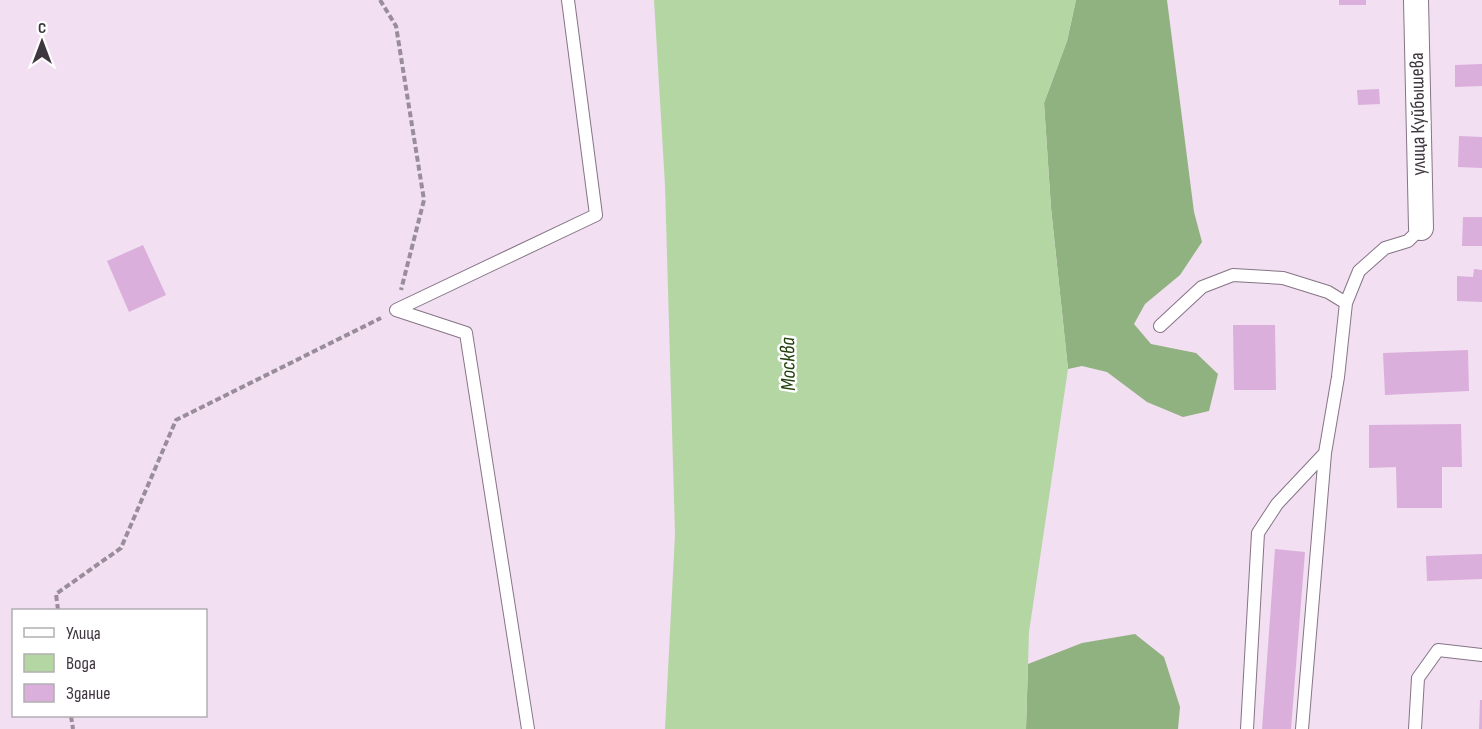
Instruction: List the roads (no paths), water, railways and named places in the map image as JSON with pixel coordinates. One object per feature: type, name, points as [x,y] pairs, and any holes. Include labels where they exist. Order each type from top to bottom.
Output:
[{"type":"street","name":"улица Куйбышева","points":[[1416,0],[1421,228]]},
{"type":"lane","points":[[528,729],[465,333],[396,310],[597,215],[568,0]]},
{"type":"lane","points":[[1302,729],[1325,453],[1338,377],[1346,303],[1359,271],[1385,248],[1408,241],[1421,228]]},
{"type":"lane","points":[[1160,326],[1202,287],[1233,276],[1283,278],[1328,292],[1346,303]]},
{"type":"lane","points":[[1246,729],[1258,533],[1277,504],[1325,453]]},
{"type":"lane","points":[[1415,729],[1418,678],[1438,650],[1482,655]]},
{"type":"water","name":"Москва","points":[[654,0],[1076,0],[1067,41],[1044,103],[1051,208],[1068,369],[1029,632],[1026,729],[665,729],[675,534],[665,185]]}]
